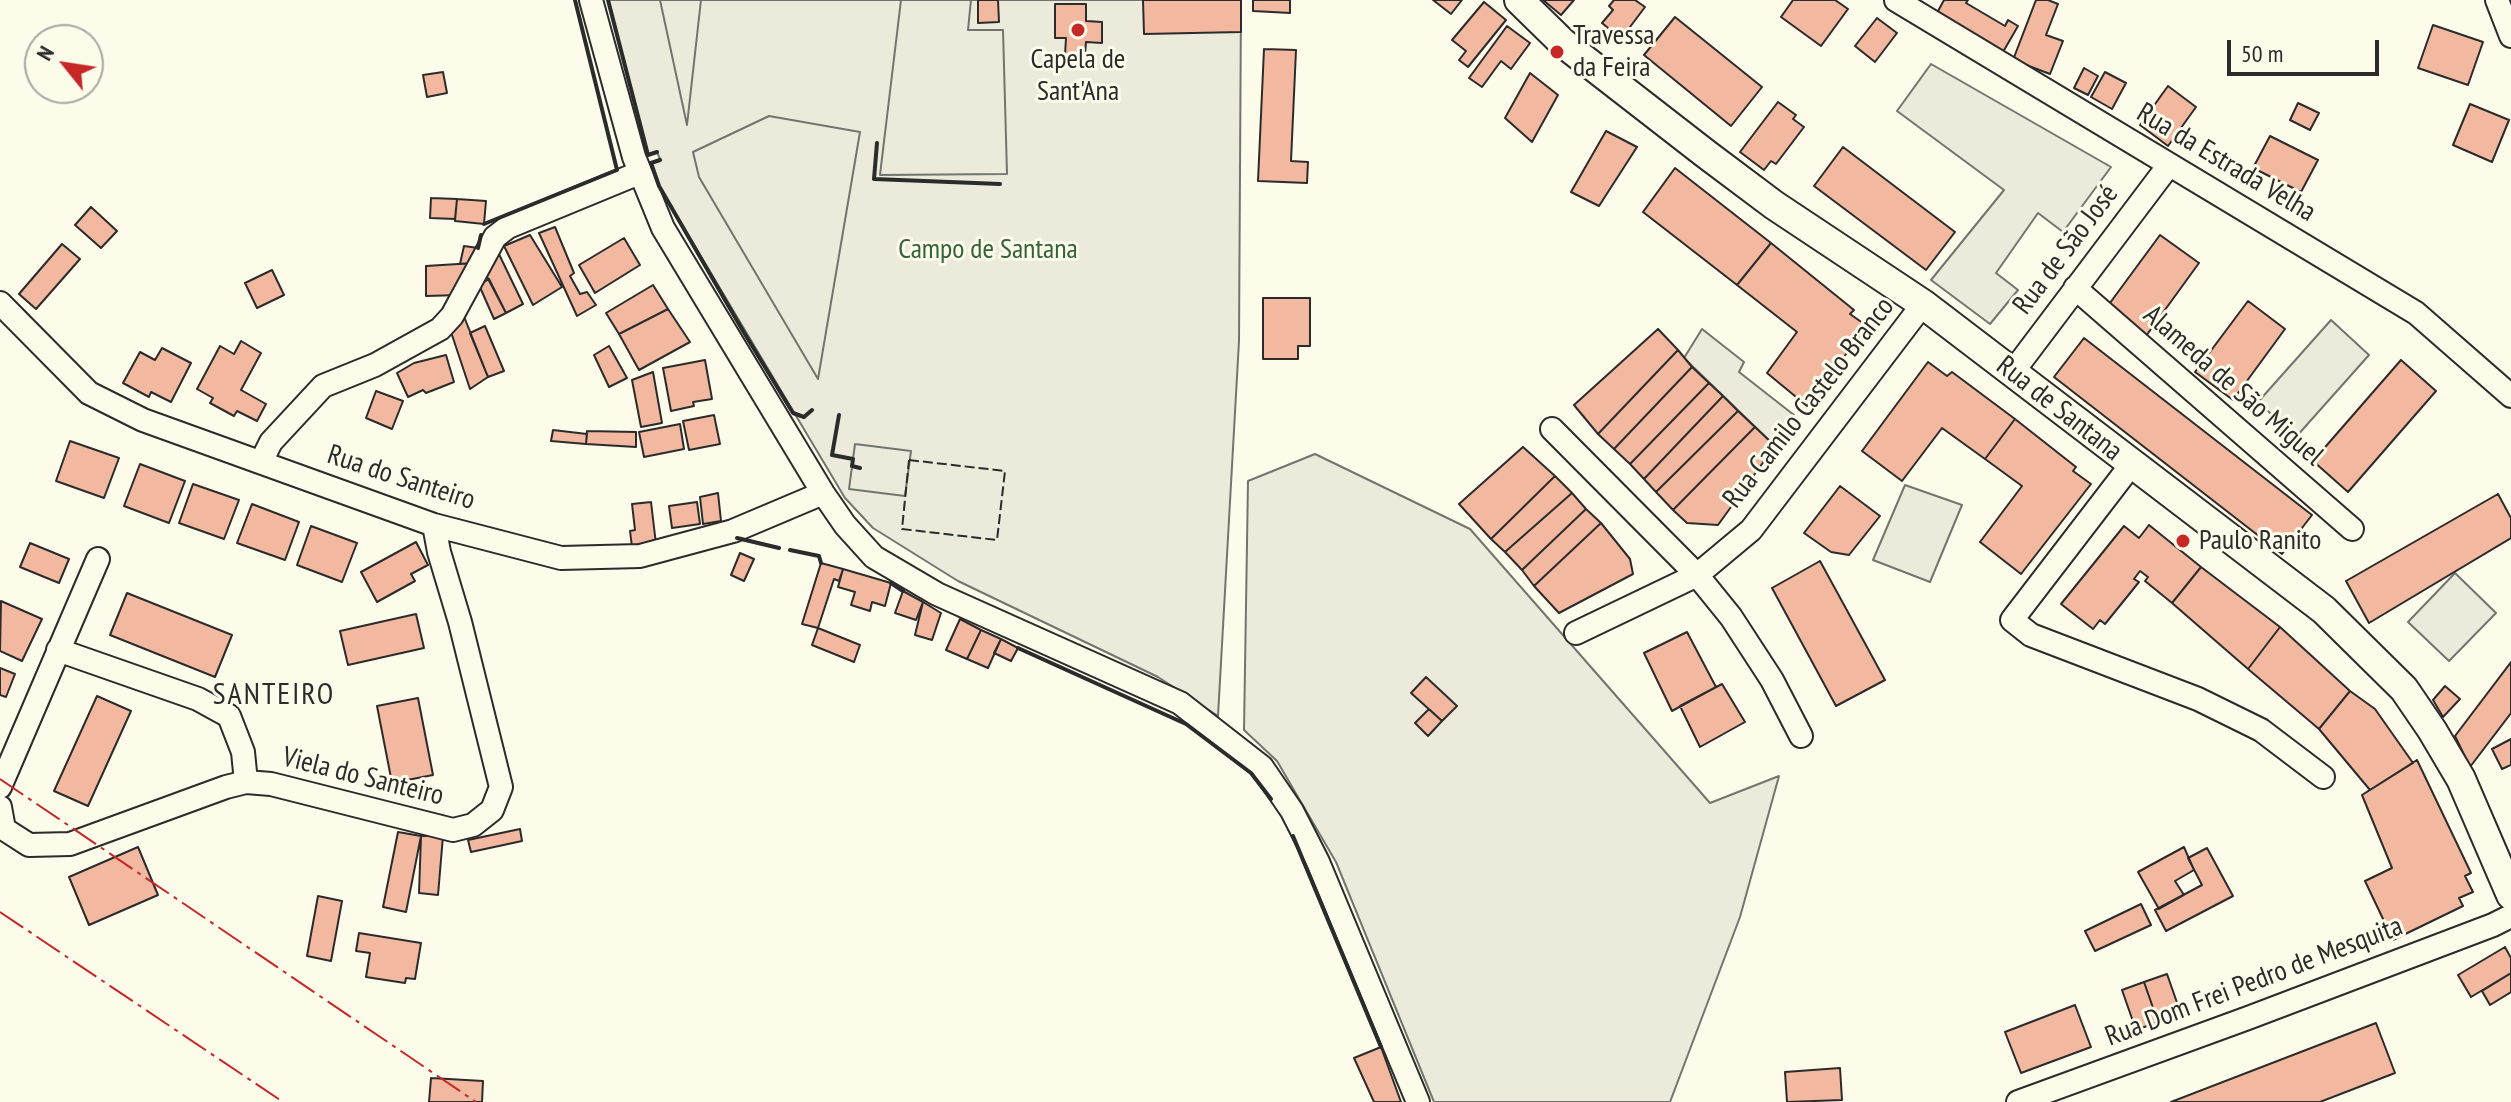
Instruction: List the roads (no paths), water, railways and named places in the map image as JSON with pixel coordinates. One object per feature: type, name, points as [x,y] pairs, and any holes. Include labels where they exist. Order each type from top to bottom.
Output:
[{"type":"main road","name":"Rua de Santana","points":[[1519,0],[1563,43],[1763,197],[1923,304],[2324,610],[2404,689],[2461,779],[2511,895]]},
{"type":"street","points":[[591,0],[639,173],[663,228],[845,525],[874,557],[937,594],[1180,703],[1262,767],[1292,811],[1318,862],[1418,1102]]},
{"type":"street","name":"Rua da Estrada Velha","points":[[1896,0],[2416,313],[2511,396]]},
{"type":"street","points":[[2497,0],[2511,36]]},
{"type":"street","name":"Rua de São José","points":[[2012,373],[2169,165]]},
{"type":"street","points":[[261,462],[271,442],[323,386],[375,365],[440,329],[452,316],[495,237],[508,227],[639,173]]},
{"type":"street","name":"Alameda de São Miguel","points":[[2075,288],[2352,529]]},
{"type":"street","name":"Rua do Santeiro","points":[[0,303],[89,393],[143,420],[434,525],[561,558],[640,556],[733,531],[823,493]]},
{"type":"street","name":"Rua Camilo Castelo Branco","points":[[1576,633],[1697,575],[1751,530],[1923,304]]},
{"type":"street","points":[[1552,429],[1697,575],[1731,617],[1772,680],[1801,736]]},
{"type":"street","points":[[2131,465],[2012,620],[2031,635],[2198,699],[2261,730],[2323,777]]},
{"type":"street","name":"Viela do Santeiro","points":[[0,807],[4,829],[29,845],[70,844],[246,782],[271,784],[453,830],[473,825],[492,810],[501,787],[434,525]]},
{"type":"street","points":[[0,787],[98,559]]},
{"type":"street","points":[[58,650],[198,699],[229,716],[243,752],[246,782]]},
{"type":"street","name":"Rua Dom Frei Pedro de Mesquita","points":[[2018,1102],[2248,1018],[2511,916]]},
{"type":"place","name":"Capela de Sant'Ana","points":[[1078,30]]},
{"type":"place","name":"Travessa da Feira","points":[[1557,52]]},
{"type":"place","name":"Paulo Ranito","points":[[2183,541]]},
{"type":"district","name":"SANTEIRO","points":[[274,695]]},
{"type":"park label","name":"Campo de Santana","points":[[988,250]]}]
